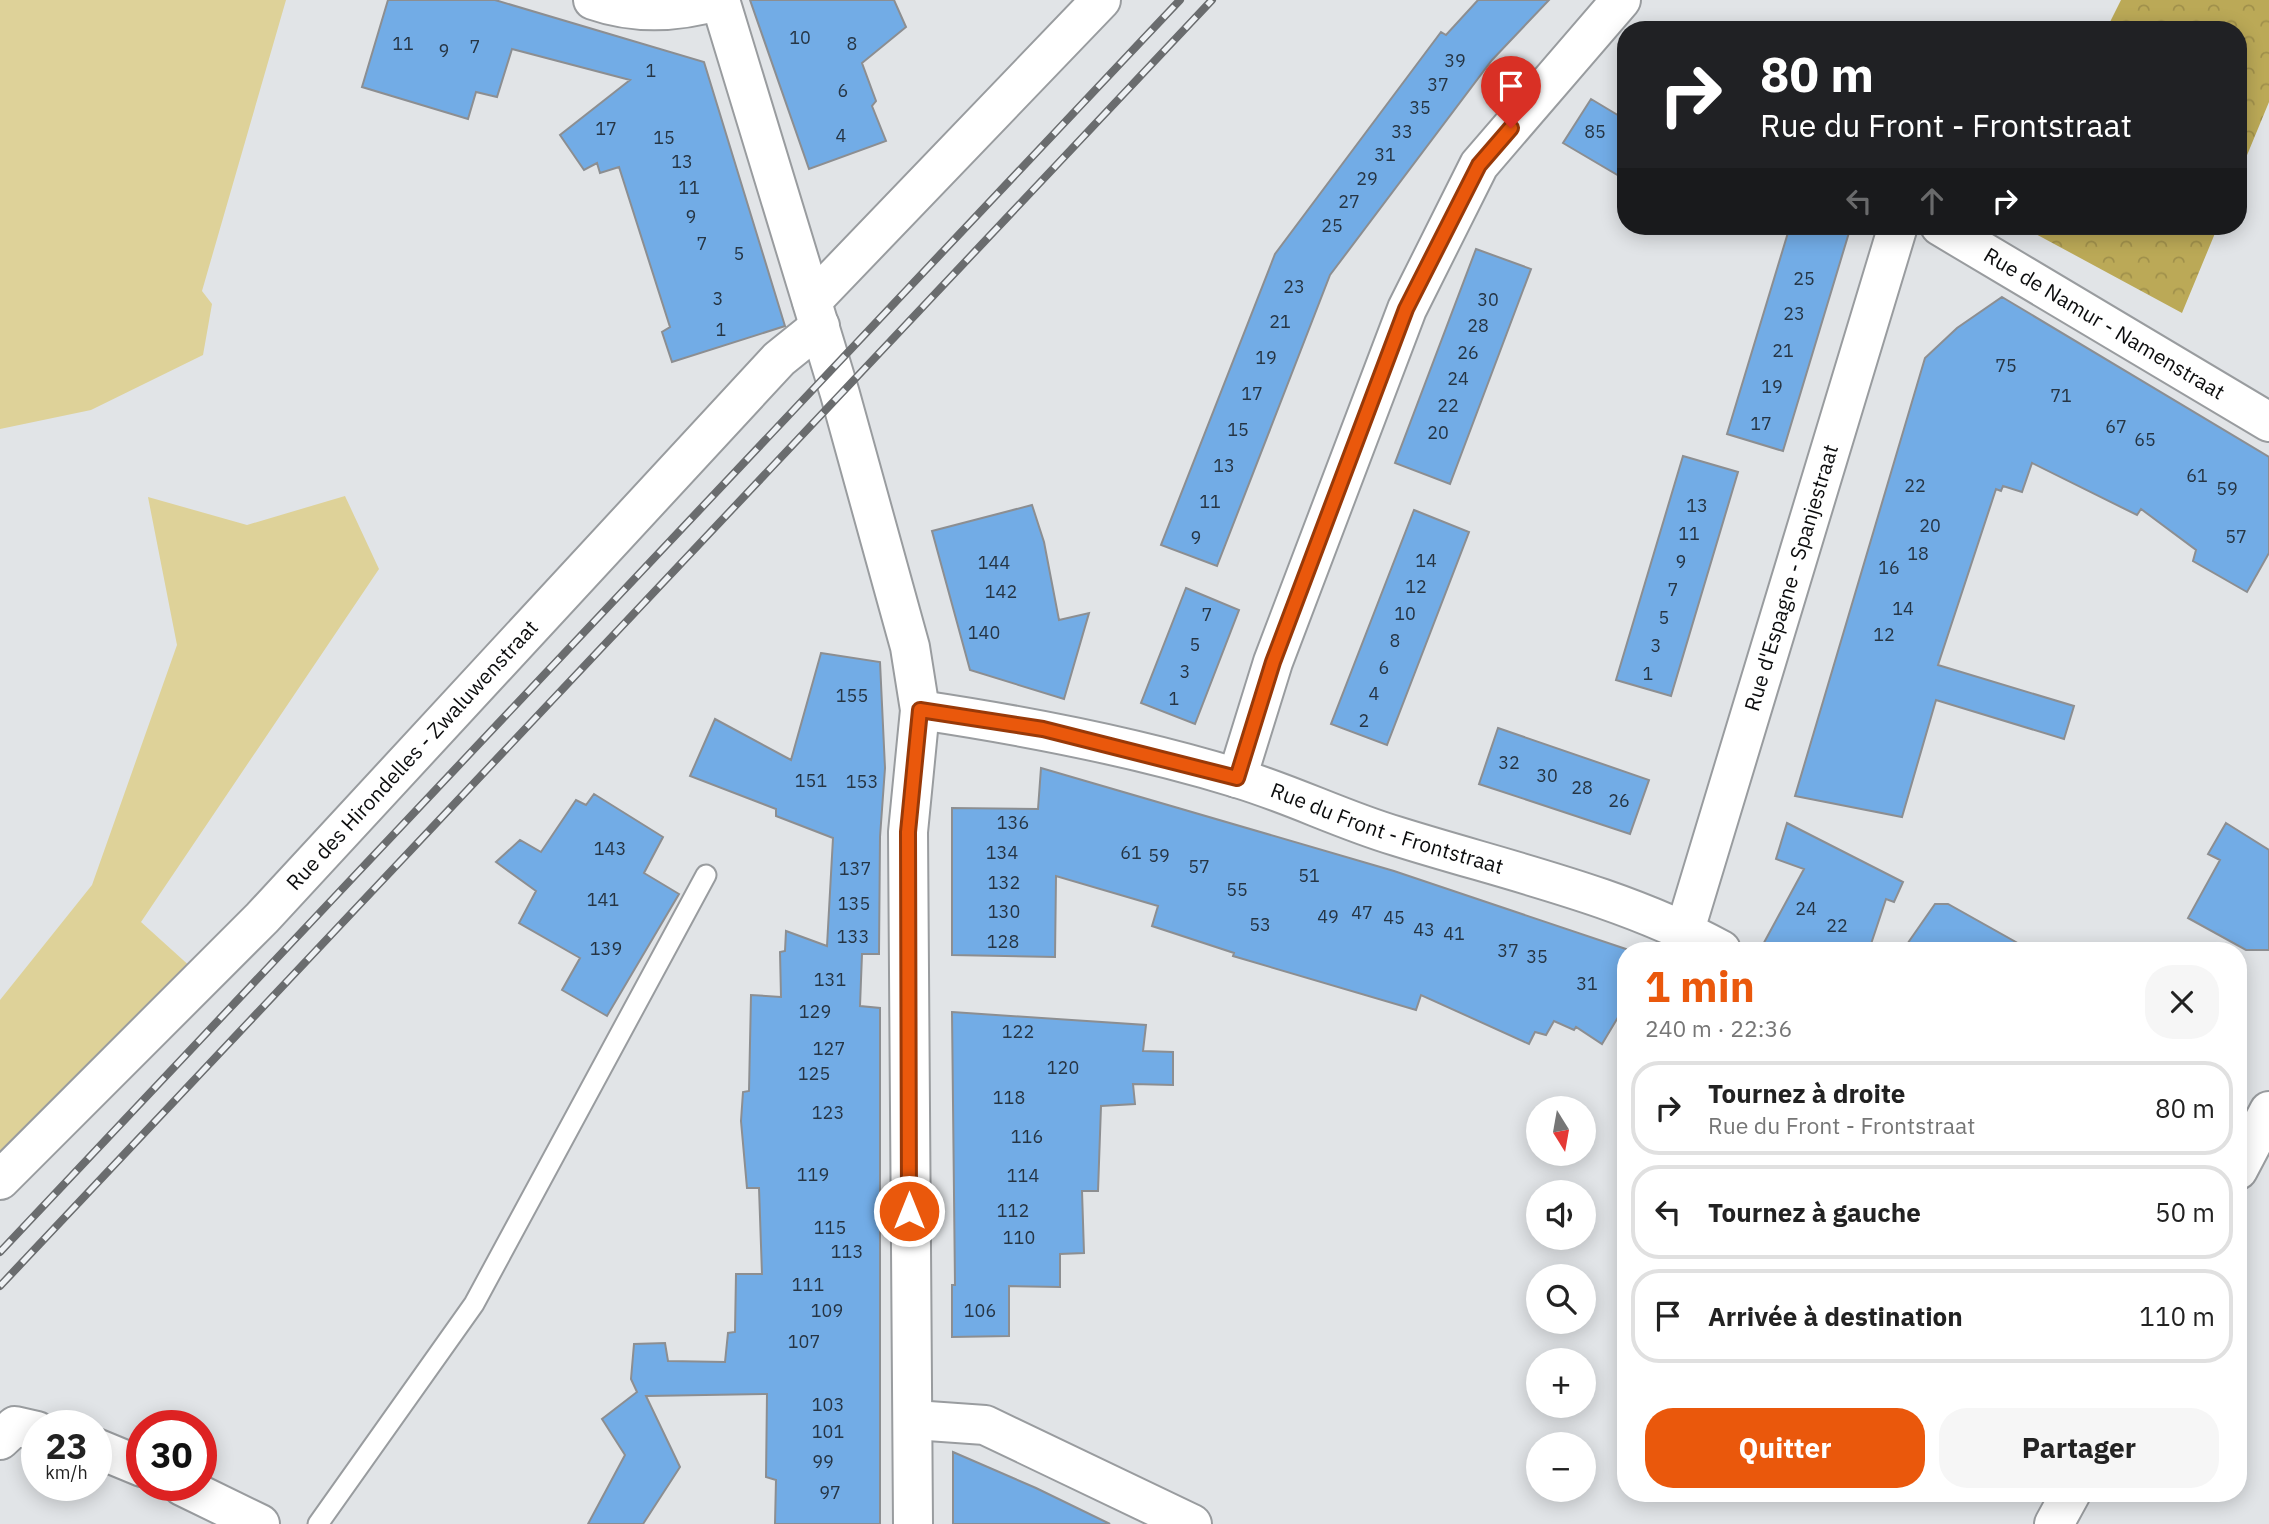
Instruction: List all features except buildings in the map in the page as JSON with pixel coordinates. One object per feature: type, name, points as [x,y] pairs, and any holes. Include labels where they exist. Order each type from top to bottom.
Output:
[{"type":"street","points":[[593,0],[624,10],[687,10],[720,0],[816,314],[911,647],[920,710],[908,832],[913,1524]]},
{"type":"street","name":"Rue des Hirondelles - Zwaluwenstraat","points":[[0,1180],[262,918],[779,359],[816,314],[1101,0]]},
{"type":"street","points":[[1237,778],[1273,662],[1406,309],[1479,165],[1620,15]]},
{"type":"street","name":"Rue d'Espagne - Spanjestraat","points":[[1685,930],[1895,235]]},
{"type":"street","name":"Rue de Namur - Namenstraat","points":[[1955,235],[2269,422]]},
{"type":"street","name":"Rue du Front - Frontstraat","points":[[920,710],[1043,729],[1237,778],[1391,835],[1588,895],[1685,930],[1707,942]]},
{"type":"street","points":[[2247,1153],[2269,1111]]},
{"type":"street","points":[[914,1420],[985,1425],[1192,1524]]},
{"type":"street","points":[[212,1501],[260,1524]]},
{"type":"street","points":[[2054,1524],[2066,1502]]},
{"type":"lane","points":[[318,1524],[474,1304],[706,875]]},
{"type":"shaded area","points":[[0,0],[286,0],[202,291],[212,304],[203,355],[91,410],[0,429]]},
{"type":"shaded area","points":[[345,496],[379,569],[141,922],[193,969],[0,1165],[0,1000],[92,885],[177,645],[148,497],[247,525]]},
{"type":"green space","points":[[2121,0],[2269,0],[2269,102],[2247,155],[2247,21],[2110,21]]},
{"type":"green space","points":[[2038,235],[2214,235],[2182,313]]},
{"type":"railway","points":[[0,1252],[1180,0]]},
{"type":"railway","points":[[0,1286],[1212,0]]},
{"type":"route","points":[[909,1211],[908,832],[920,710],[1043,729],[1237,778],[1273,662],[1406,309],[1479,165],[1511,128]]}]
